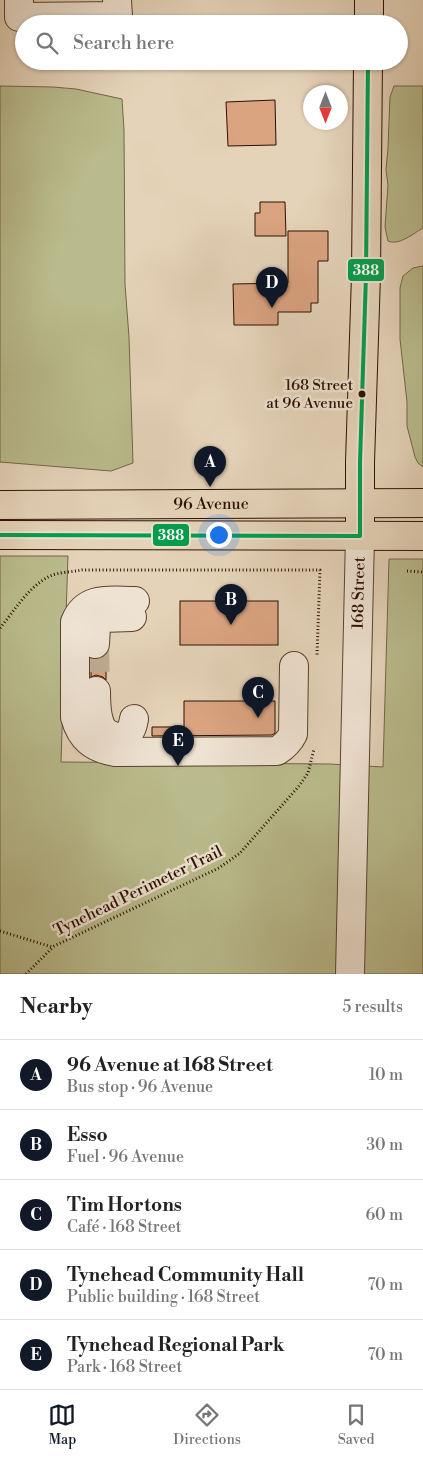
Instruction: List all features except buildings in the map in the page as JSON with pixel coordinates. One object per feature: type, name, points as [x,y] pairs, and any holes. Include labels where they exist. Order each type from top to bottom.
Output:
[{"type":"main road","points":[[369,0],[369,15]]},
{"type":"main road","name":"168 Street","points":[[360,536],[366,275],[368,70]]},
{"type":"main road","name":"96 Avenue","points":[[0,505],[423,503]]},
{"type":"main road","name":"96 Avenue","points":[[0,535],[423,536]]},
{"type":"street","points":[[19,0],[19,15]]},
{"type":"street","points":[[118,0],[118,15]]},
{"type":"street","name":"168 Street","points":[[350,974],[360,536]]},
{"type":"street","points":[[95,644],[96,626],[101,618],[135,609],[100,601],[84,607],[78,614],[75,622],[75,717],[77,726],[90,743],[102,750],[115,752],[277,751],[289,742],[292,734],[305,662]]},
{"type":"street","points":[[96,691],[99,721],[106,733],[121,737],[128,734],[134,719]]},
{"type":"path","points":[[0,628],[28,592],[52,576],[67,572],[90,570],[320,570],[305,662]]},
{"type":"path","points":[[407,571],[423,572]]},
{"type":"path","name":"Tynehead Perimeter Trail","points":[[26,974],[52,947],[219,868],[240,853],[308,773],[314,752],[314,742]]},
{"type":"path","name":"Tynehead Perimeter Trail","points":[[0,932],[52,947]]},
{"type":"green space","points":[[0,86],[76,89],[122,99],[125,284],[129,337],[133,463],[111,471],[0,462]]},
{"type":"green space","points":[[394,86],[423,86],[423,228],[397,242],[388,241],[385,227],[390,97]]},
{"type":"green space","points":[[423,266],[423,467],[415,457],[407,426],[407,402],[400,339],[400,288],[403,276],[413,268]]},
{"type":"green space","points":[[0,556],[68,556],[61,762],[330,764],[383,767],[389,559],[423,559],[423,974],[0,974]]},
{"type":"tunnel","points":[[95,644],[96,691]]},
{"type":"transit line","name":"388","points":[[0,535],[360,536],[360,462],[366,275],[368,70]]},
{"type":"place","name":"Tynehead Community Hall","points":[[272,308]]},
{"type":"place","name":"168 Street at 96 Avenue","points":[[362,394]]},
{"type":"place","name":"96 Avenue at 168 Street","points":[[210,487]]},
{"type":"place","name":"Esso","points":[[231,625]]},
{"type":"place","name":"Tim Hortons","points":[[258,718]]},
{"type":"place","name":"Tynehead Regional Park","points":[[178,766]]}]
